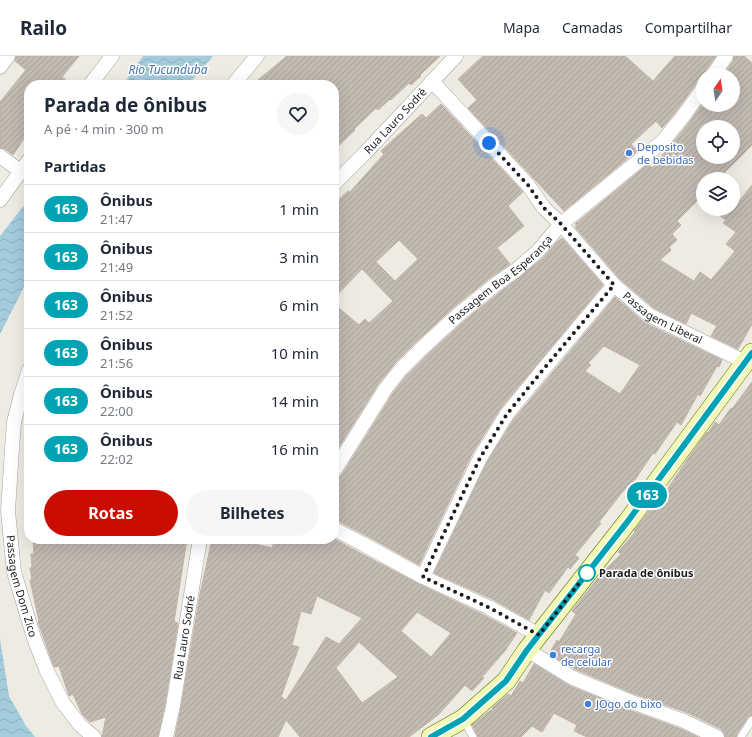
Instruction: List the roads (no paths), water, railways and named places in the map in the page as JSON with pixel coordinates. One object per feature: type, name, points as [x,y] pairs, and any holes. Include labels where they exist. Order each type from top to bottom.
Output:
[{"type":"street","points":[[0,67],[8,56]]},
{"type":"street","points":[[94,80],[112,56]]},
{"type":"street","points":[[237,80],[257,56]]},
{"type":"street","name":"Rua Lauro Sodré","points":[[339,179],[456,56]]},
{"type":"street","points":[[718,68],[726,56]]},
{"type":"street","name":"Passagem Liberal","points":[[432,81],[528,185],[544,208],[561,224],[614,285],[649,315],[749,358]]},
{"type":"street","name":"Passagem Boa Esperança","points":[[339,463],[386,388],[401,369],[421,348],[459,314],[537,252],[561,224],[662,142],[696,99]]},
{"type":"street","points":[[0,156],[24,165]]},
{"type":"street","points":[[0,200],[24,166]]},
{"type":"street","points":[[423,577],[480,458],[507,414],[614,285]]},
{"type":"street","points":[[431,737],[463,719],[506,681],[527,650],[628,521],[749,358]]},
{"type":"street","name":"Passagem Dom Zico","points":[[24,386],[14,422],[8,511],[14,572],[34,638],[46,669],[63,703],[80,725],[94,737]]},
{"type":"street","points":[[339,532],[423,577],[488,607],[539,635]]},
{"type":"street","name":"Rua Lauro Sodré","points":[[166,737],[173,706],[199,544]]},
{"type":"street","points":[[527,650],[573,678],[629,701],[684,721],[717,737]]},
{"type":"lane","points":[[463,719],[473,737]]},
{"type":"lane","points":[[740,737],[752,720]]},
{"type":"water","name":"Rio Tucunduba","points":[[143,56],[213,56],[192,80],[126,80]]},
{"type":"water","points":[[24,205],[24,287],[0,334],[0,236]]},
{"type":"water","points":[[0,639],[9,696],[26,726],[35,737],[0,737]]},
{"type":"place","name":"Deposito de bebidas","points":[[629,153]]},
{"type":"place","name":"Parada de ônibus","points":[[587,573]]},
{"type":"place","name":"recarga de celular","points":[[553,655]]},
{"type":"place","name":"JOgo do bixo","points":[[588,704]]}]
